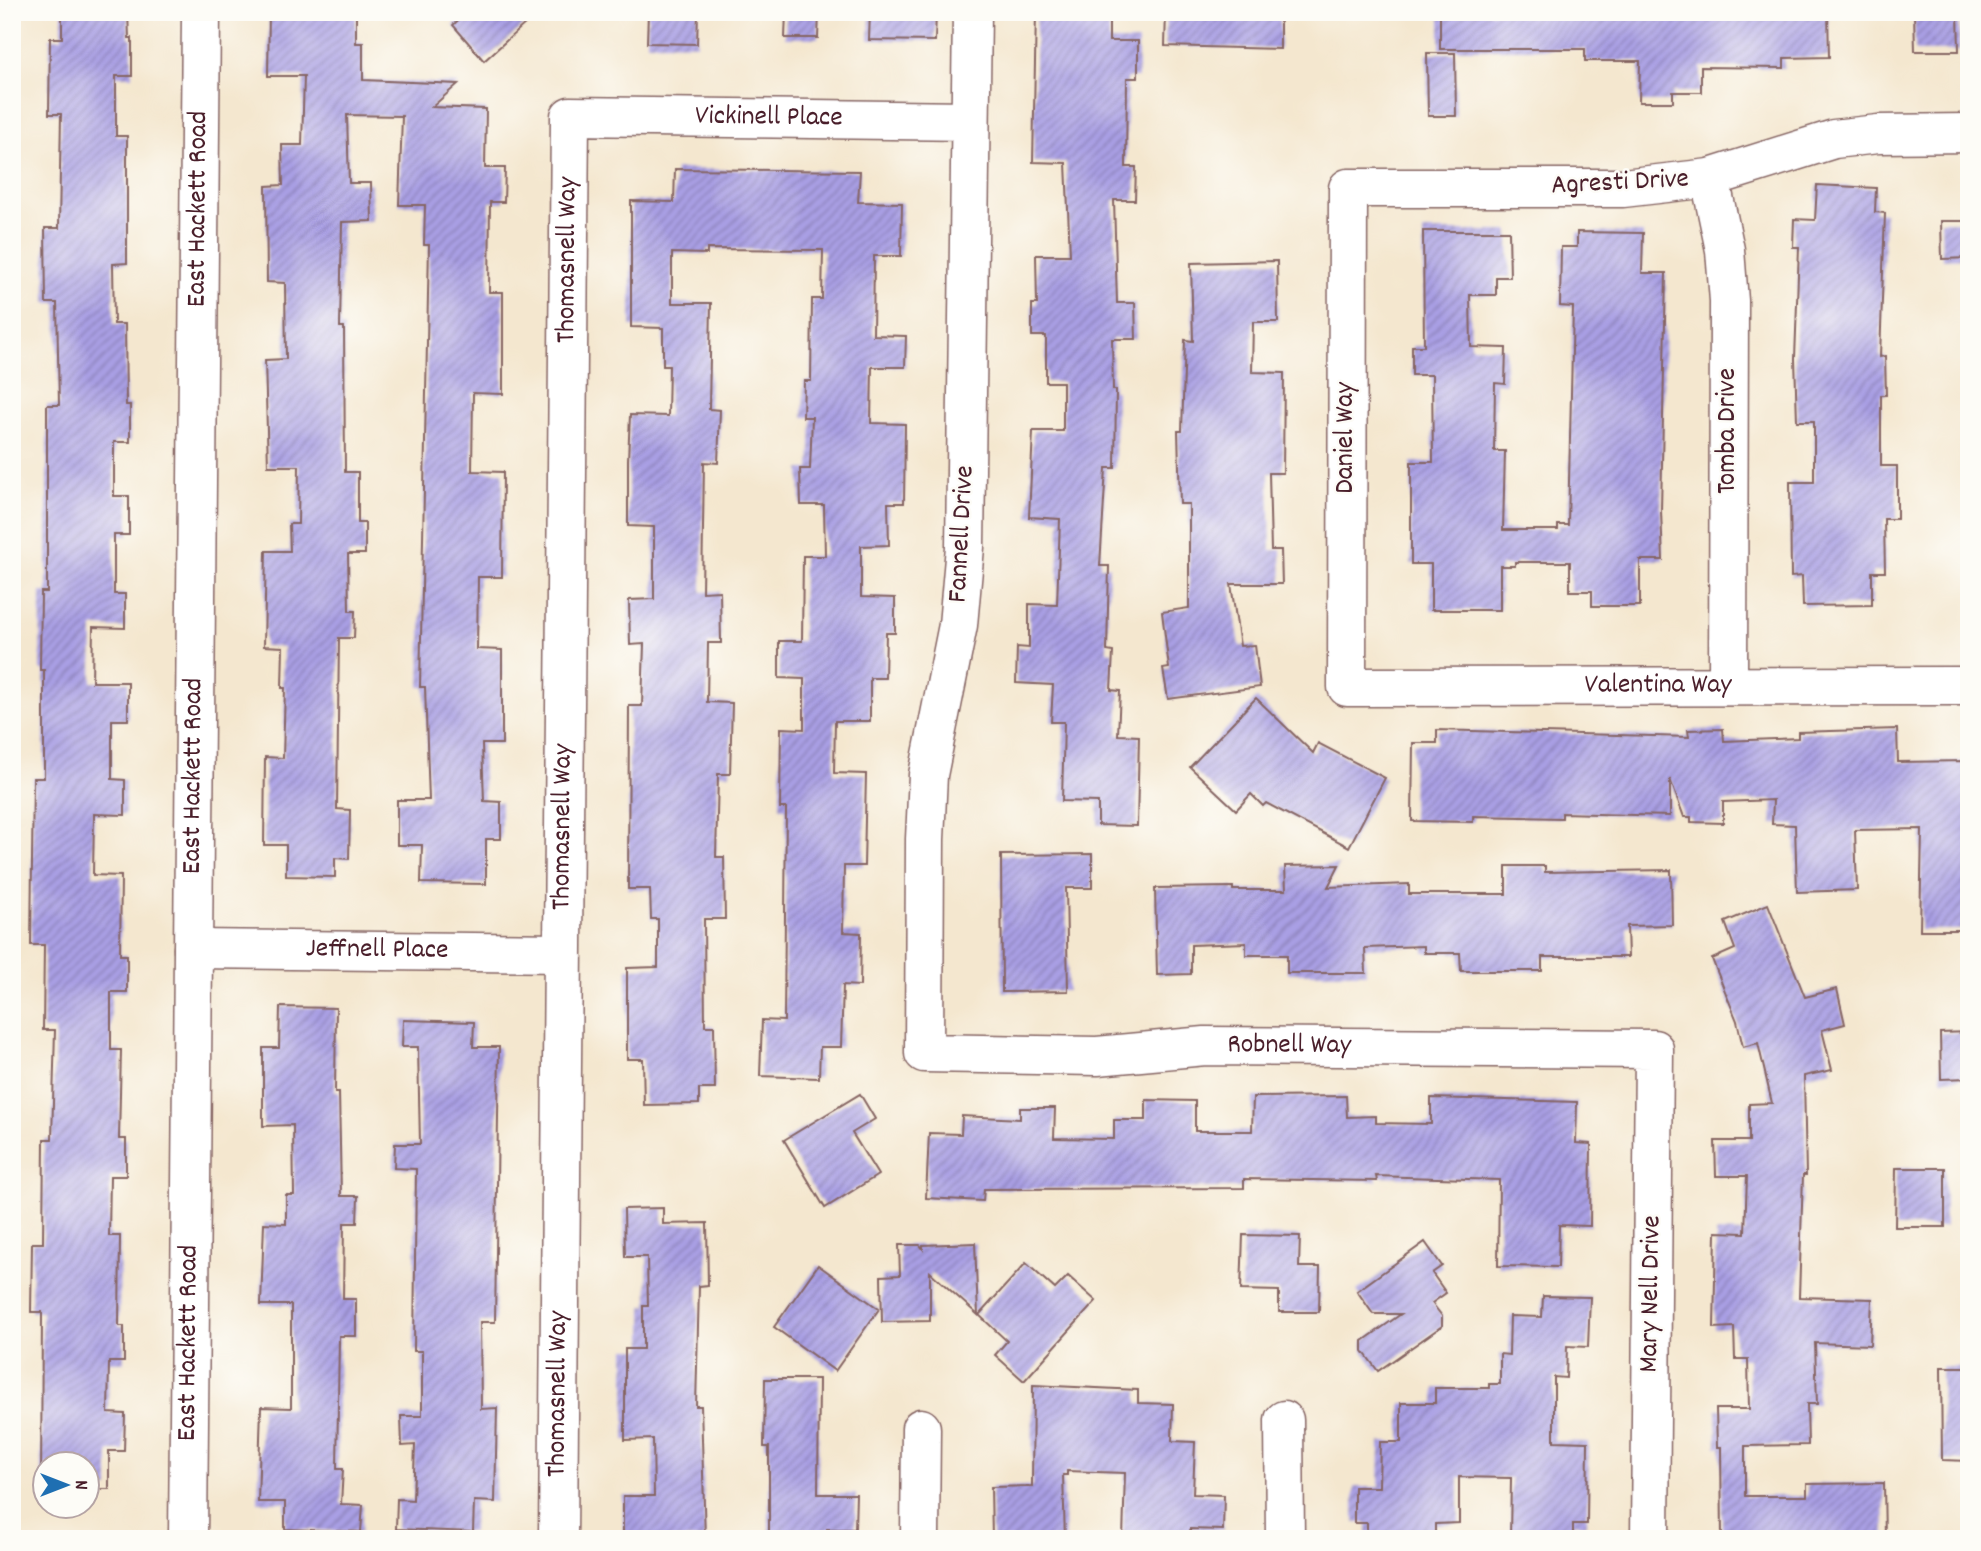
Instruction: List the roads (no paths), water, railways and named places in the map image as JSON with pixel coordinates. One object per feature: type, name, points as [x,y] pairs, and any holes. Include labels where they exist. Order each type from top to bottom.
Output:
[{"type":"street","name":"East Hackett Road","points":[[188,1539],[201,12]]},
{"type":"street","name":"Fannell Drive","points":[[923,1053],[928,775],[958,625],[965,547],[972,12]]},
{"type":"street","name":"Vickinell Place","points":[[570,116],[970,121]]},
{"type":"street","name":"Thomasnell Way","points":[[558,1539],[570,116]]},
{"type":"street","name":"Agresti Drive","points":[[1348,188],[1668,186],[1710,178],[1834,139],[1878,134],[1969,134]]},
{"type":"street","name":"Tomba Drive","points":[[1710,178],[1725,250],[1729,301],[1728,686]]},
{"type":"street","name":"Daniel Way","points":[[1347,687],[1348,188]]},
{"type":"street","name":"Valentina Way","points":[[1347,687],[1969,685]]},
{"type":"street","name":"Jeffnell Place","points":[[193,949],[561,953]]},
{"type":"street","name":"Robnell Way","points":[[923,1053],[1097,1056],[1205,1046],[1654,1049]]},
{"type":"street","name":"Mary Nell Drive","points":[[1650,1539],[1654,1049]]},
{"type":"street","points":[[1284,1420],[1285,1539]]},
{"type":"street","points":[[920,1539],[921,1428]]}]
